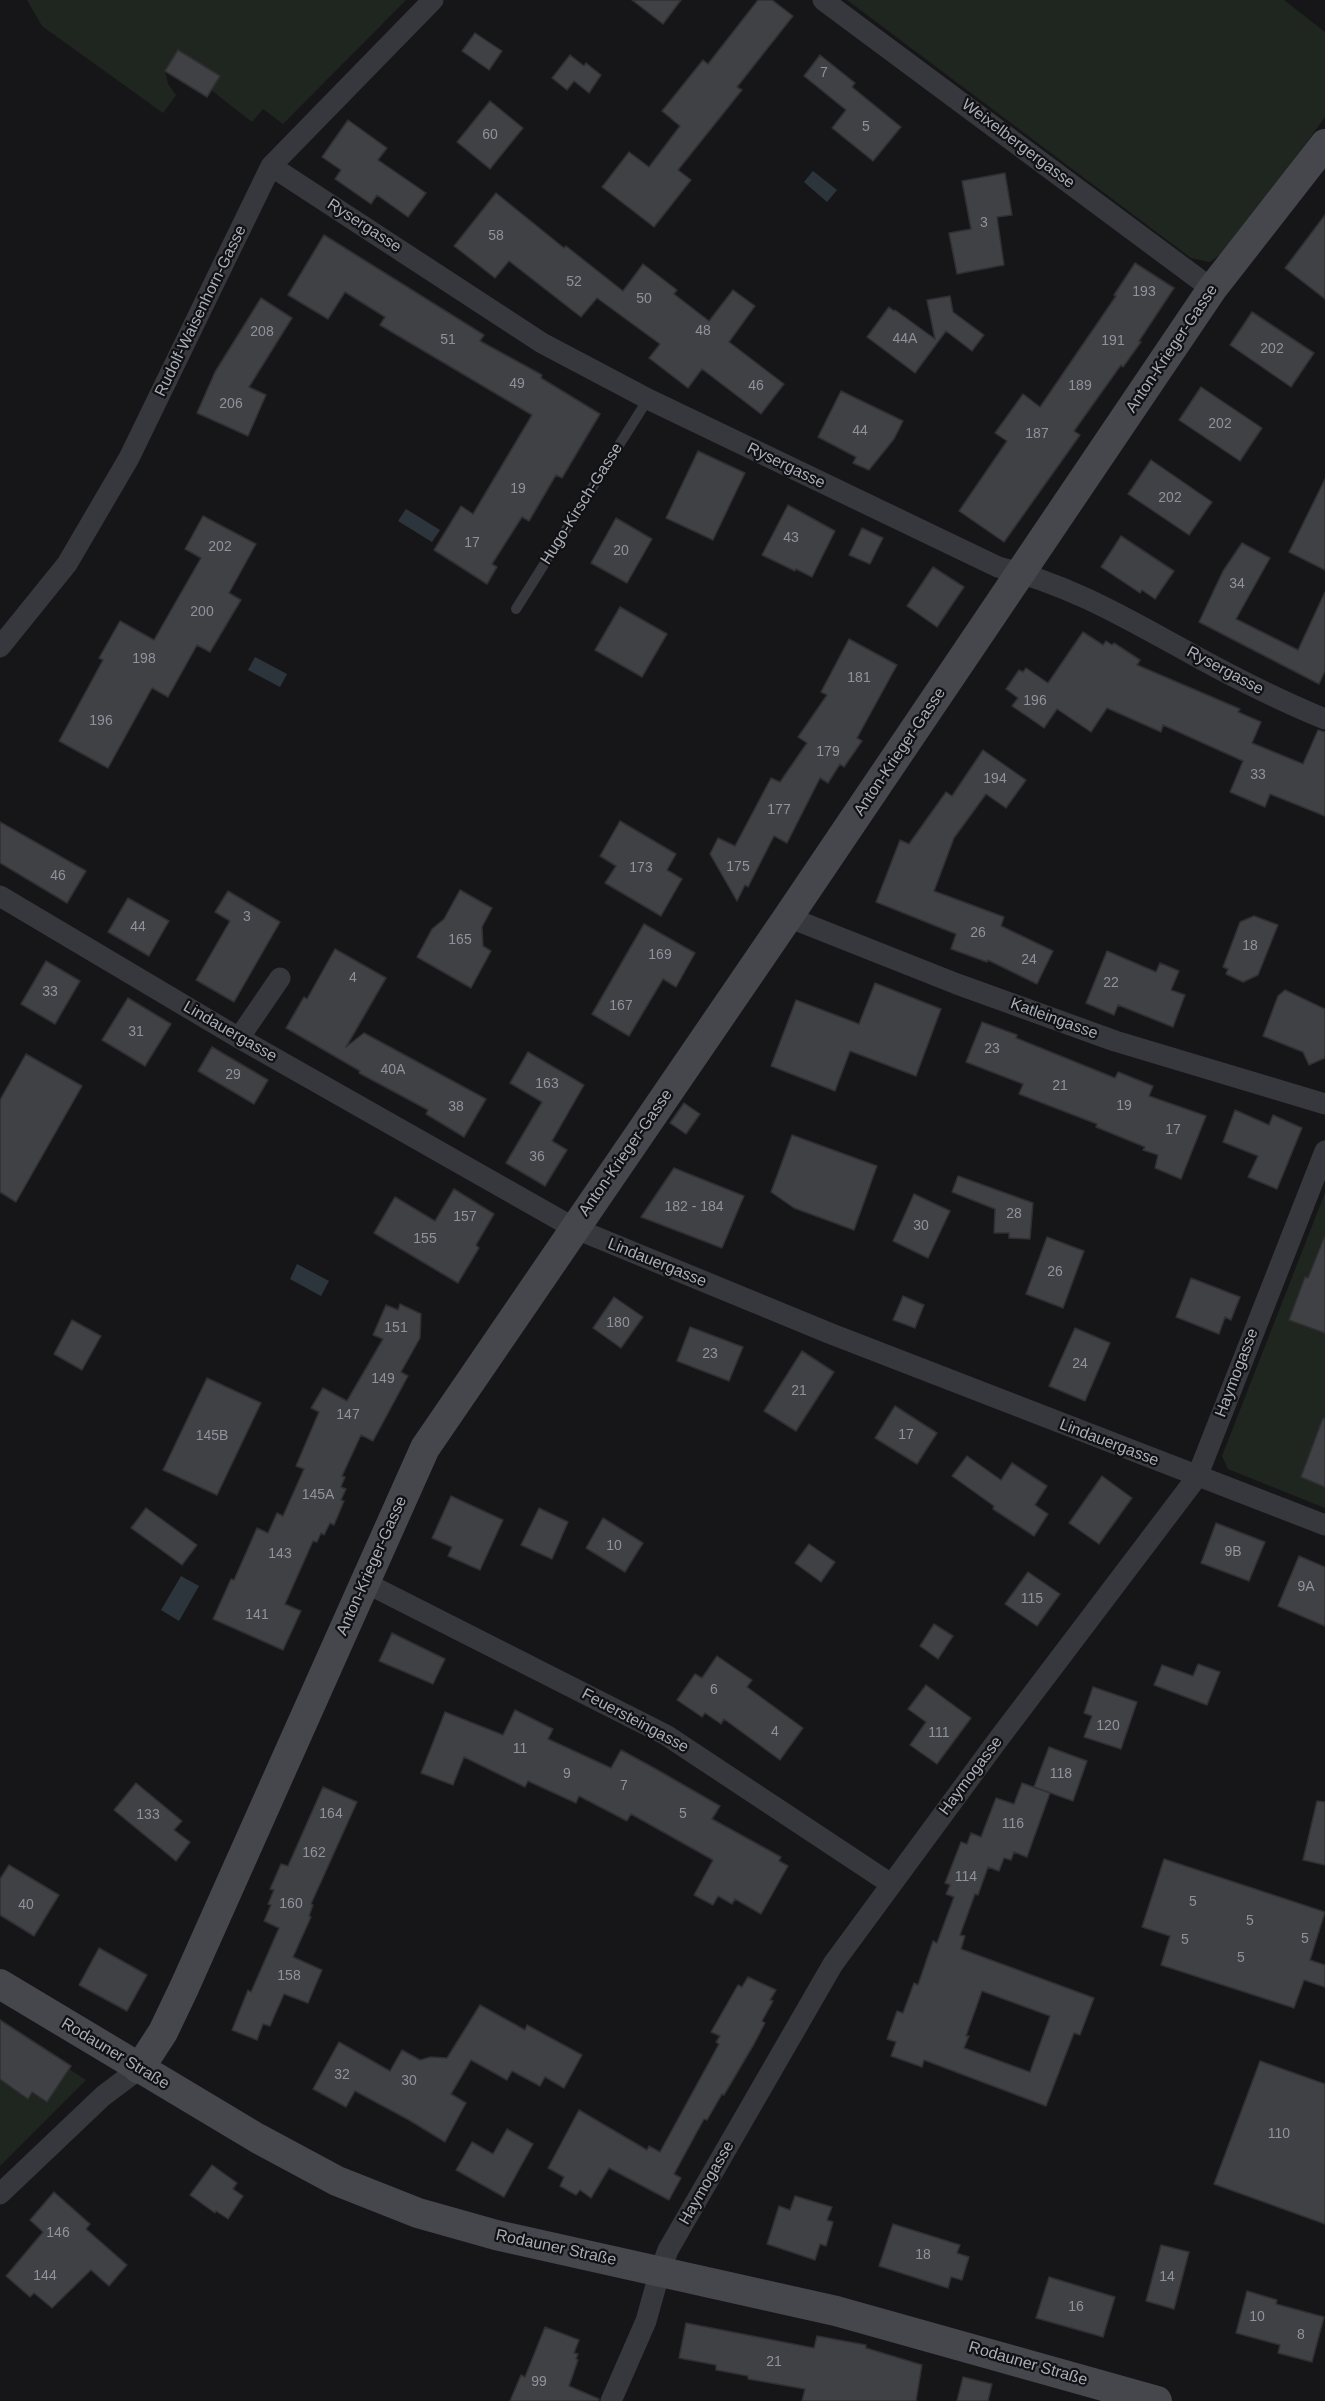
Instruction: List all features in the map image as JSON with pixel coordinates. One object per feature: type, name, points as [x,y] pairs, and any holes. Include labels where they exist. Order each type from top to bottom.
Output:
[{"type":"street","name":"Rudolf-Waisenhorn-Gasse","points":[[0,647],[67,564],[129,458],[271,166],[433,0]]},
{"type":"street","name":"Weixelbergergasse","points":[[824,0],[1212,289]]},
{"type":"street","name":"Anton-Krieger-Gasse","points":[[0,2194],[103,2096],[139,2068],[163,2032],[425,1448],[788,917],[1212,289],[1325,144]]},
{"type":"street","name":"Rysergasse","points":[[271,166],[542,343],[648,399],[998,567],[1074,592],[1112,609],[1280,700],[1325,719]]},
{"type":"street","name":"Lindauergasse","points":[[0,896],[239,1038],[574,1228],[829,1333],[1325,1526]]},
{"type":"street","name":"Katleingasse","points":[[788,917],[946,980],[1114,1041],[1325,1104]]},
{"type":"street","points":[[239,1038],[280,978]]},
{"type":"street","name":"Haymogasse","points":[[611,2401],[646,2321],[668,2250],[833,1964],[1197,1477],[1325,1151]]},
{"type":"street","name":"Feuersteingasse","points":[[364,1582],[666,1735],[891,1884]]},
{"type":"street","name":"Rodauner Straße","points":[[0,1984],[257,2138],[337,2181],[418,2213],[496,2235],[836,2311],[1157,2401]]},
{"type":"lane","name":"Hugo-Kirsch-Gasse","points":[[516,609],[648,399]]},
{"type":"shaded area","points":[[27,0],[406,0],[283,124],[263,109],[252,122],[211,90],[220,76],[179,50],[165,71],[168,84],[176,95],[163,113],[42,26]]},
{"type":"shaded area","points":[[847,0],[1284,0],[1325,32],[1325,117],[1231,246],[1210,262],[1191,258]]},
{"type":"shaded area","points":[[813,171],[837,190],[827,202],[804,182]]},
{"type":"shaded area","points":[[406,509],[440,530],[432,542],[398,521]]},
{"type":"shaded area","points":[[255,657],[287,674],[280,687],[248,670]]},
{"type":"shaded area","points":[[1325,1193],[1325,1508],[1228,1469],[1222,1456]]},
{"type":"shaded area","points":[[297,1264],[329,1281],[321,1296],[290,1279]]},
{"type":"shaded area","points":[[181,1576],[199,1586],[179,1621],[161,1610]]},
{"type":"shaded area","points":[[0,2025],[86,2080],[0,2166]]},
{"type":"building","points":[[632,0],[681,0],[663,24]]},
{"type":"building","points":[[758,0],[772,0],[793,16],[737,87],[742,90],[678,170],[691,180],[654,227],[602,187],[629,152],[649,167],[680,126],[662,111],[703,60],[708,64]]},
{"type":"building","points":[[475,33],[502,51],[489,70],[462,51]]},
{"type":"building","points":[[178,50],[220,76],[207,97],[165,71]]},
{"type":"building","points":[[570,55],[584,66],[586,63],[601,75],[589,93],[574,81],[567,90],[552,78]]},
{"type":"building","points":[[820,55],[855,83],[852,87],[901,127],[873,161],[832,128],[846,110],[804,76]]},
{"type":"building","points":[[490,101],[523,128],[490,169],[457,142]]},
{"type":"building","points":[[348,120],[387,148],[378,160],[426,193],[408,217],[377,195],[371,204],[335,179],[341,170],[322,157]]},
{"type":"building","points":[[1005,173],[1012,215],[997,217],[1004,265],[957,274],[949,233],[971,229],[962,181]]},
{"type":"building","points":[[496,193],[564,248],[566,246],[623,291],[643,264],[677,290],[674,294],[709,321],[733,290],[755,306],[729,342],[784,384],[761,414],[702,369],[688,388],[649,358],[660,344],[597,298],[581,317],[509,261],[495,278],[454,246]]},
{"type":"building","points":[[1325,215],[1325,299],[1285,268]]},
{"type":"building","points":[[324,235],[484,335],[480,341],[542,375],[541,378],[600,414],[562,478],[556,475],[529,521],[522,517],[492,564],[497,567],[487,584],[434,550],[461,506],[473,514],[532,415],[380,325],[385,317],[345,292],[328,319],[288,295]]},
{"type":"building","points":[[1135,263],[1174,288],[1139,341],[1141,342],[1123,367],[1121,365],[1074,431],[1080,435],[1004,542],[959,511],[1007,441],[995,433],[1023,394],[1040,407],[1116,296],[1114,295]]},
{"type":"building","points":[[950,296],[953,312],[984,335],[972,351],[946,331],[915,373],[867,337],[889,307],[935,339],[927,300]]},
{"type":"building","points":[[261,298],[292,318],[249,387],[266,395],[248,436],[197,413],[215,372]]},
{"type":"building","points":[[1252,312],[1314,353],[1291,387],[1230,345]]},
{"type":"building","points":[[1201,387],[1262,428],[1240,461],[1179,420]]},
{"type":"building","points":[[841,391],[903,421],[894,439],[869,470],[853,463],[856,457],[818,437]]},
{"type":"building","points":[[698,451],[745,473],[713,540],[666,518]]},
{"type":"building","points":[[1151,460],[1212,502],[1189,535],[1128,494]]},
{"type":"building","points":[[1325,479],[1325,570],[1289,552]]},
{"type":"building","points":[[788,505],[835,531],[812,577],[762,555]]},
{"type":"building","points":[[203,516],[256,544],[229,593],[241,600],[210,652],[197,645],[168,697],[152,688],[108,768],[59,741],[103,660],[99,658],[120,621],[154,640],[201,558],[185,549]]},
{"type":"building","points":[[616,518],[652,539],[627,583],[591,563]]},
{"type":"building","points":[[862,528],[883,538],[870,564],[849,555]]},
{"type":"building","points":[[1121,536],[1174,571],[1155,599],[1142,590],[1140,593],[1101,567]]},
{"type":"building","points":[[1242,543],[1270,558],[1236,619],[1298,650],[1325,592],[1325,671],[1319,684],[1199,622],[1223,571]]},
{"type":"building","points":[[933,567],[964,587],[937,627],[907,606]]},
{"type":"building","points":[[620,607],[667,634],[642,677],[595,650]]},
{"type":"building","points":[[1083,632],[1103,645],[1106,641],[1112,645],[1114,643],[1140,660],[1137,665],[1240,709],[1238,712],[1261,722],[1252,743],[1303,764],[1318,730],[1325,732],[1325,816],[1270,794],[1265,807],[1230,792],[1243,761],[1163,725],[1161,732],[1107,708],[1091,732],[1057,709],[1044,728],[1012,706],[1018,698],[1006,689],[1019,670],[1023,672],[1026,668],[1048,683]]},
{"type":"building","points":[[849,639],[897,665],[857,738],[862,741],[844,767],[840,764],[828,783],[820,778],[787,843],[774,836],[748,887],[745,885],[737,901],[710,854],[718,838],[735,846],[771,778],[780,782],[807,743],[798,737],[827,695],[821,692]]},
{"type":"building","points":[[983,750],[1026,780],[1006,808],[986,794],[954,838],[934,891],[1004,917],[1001,926],[1053,951],[1037,984],[988,960],[987,962],[951,949],[956,934],[876,902],[900,840],[909,844],[946,792],[952,796]]},
{"type":"building","points":[[620,821],[676,854],[667,870],[682,879],[661,916],[605,883],[616,866],[600,856]]},
{"type":"building","points":[[0,822],[86,871],[67,903],[0,863]]},
{"type":"building","points":[[460,890],[492,908],[482,927],[483,946],[491,951],[471,988],[417,957],[432,929],[444,919]]},
{"type":"building","points":[[228,891],[280,922],[234,1002],[196,980],[230,921],[215,912]]},
{"type":"building","points":[[128,898],[169,921],[149,956],[108,932]]},
{"type":"building","points":[[1254,916],[1278,925],[1258,975],[1243,982],[1226,974],[1228,969],[1223,967],[1240,922]]},
{"type":"building","points":[[644,924],[695,953],[676,987],[663,979],[629,1036],[592,1014]]},
{"type":"building","points":[[335,949],[386,978],[346,1047],[364,1033],[486,1099],[464,1137],[426,1114],[428,1110],[359,1073],[360,1071],[286,1028],[304,997],[307,999]]},
{"type":"building","points":[[1107,951],[1156,972],[1160,963],[1179,971],[1171,990],[1185,995],[1173,1027],[1118,1005],[1114,1015],[1086,1003]]},
{"type":"building","points":[[46,961],[80,981],[55,1024],[21,1004]]},
{"type":"building","points":[[875,983],[941,1009],[916,1076],[850,1051],[835,1091],[771,1066],[796,1000],[859,1024]]},
{"type":"building","points":[[1285,990],[1325,1009],[1325,1058],[1309,1065],[1303,1052],[1263,1036],[1278,996]]},
{"type":"building","points":[[128,998],[171,1024],[145,1066],[102,1040]]},
{"type":"building","points":[[982,1022],[1115,1078],[1118,1072],[1153,1086],[1149,1096],[1206,1116],[1181,1179],[1155,1168],[1158,1155],[1143,1150],[1145,1147],[1096,1127],[1097,1124],[1019,1094],[1023,1084],[966,1062]]},
{"type":"building","points":[[212,1047],[268,1080],[254,1104],[198,1071]]},
{"type":"building","points":[[528,1052],[584,1085],[552,1141],[567,1150],[545,1186],[506,1163],[542,1102],[510,1083]]},
{"type":"building","points":[[26,1054],[82,1086],[16,1202],[0,1192],[0,1100]]},
{"type":"building","points":[[684,1103],[700,1114],[686,1134],[670,1123]]},
{"type":"building","points":[[1235,1110],[1269,1125],[1273,1115],[1302,1128],[1277,1189],[1248,1177],[1258,1156],[1223,1142]]},
{"type":"building","points":[[792,1135],[877,1166],[854,1230],[794,1208],[771,1192]]},
{"type":"building","points":[[674,1168],[744,1196],[722,1248],[641,1217]]},
{"type":"building","points":[[958,1176],[1033,1203],[1030,1239],[1009,1238],[1009,1233],[994,1233],[995,1209],[952,1192]]},
{"type":"building","points":[[454,1189],[494,1214],[476,1245],[479,1248],[458,1283],[374,1233],[395,1197],[435,1221]]},
{"type":"building","points":[[914,1194],[950,1211],[928,1258],[893,1241]]},
{"type":"building","points":[[1047,1237],[1084,1251],[1063,1308],[1026,1294]]},
{"type":"building","points":[[1324,1238],[1325,1333],[1289,1320],[1305,1277],[1308,1278]]},
{"type":"building","points":[[1191,1278],[1240,1297],[1231,1320],[1225,1317],[1219,1334],[1176,1317]]},
{"type":"building","points":[[903,1296],[924,1305],[915,1328],[893,1320]]},
{"type":"building","points":[[614,1297],[643,1317],[621,1348],[593,1328]]},
{"type":"building","points":[[400,1304],[421,1314],[420,1338],[401,1372],[408,1376],[373,1441],[361,1435],[342,1476],[345,1477],[341,1487],[346,1489],[341,1500],[344,1501],[334,1525],[330,1523],[324,1535],[321,1533],[317,1542],[313,1541],[285,1604],[301,1611],[283,1650],[213,1619],[231,1579],[234,1580],[257,1528],[268,1533],[277,1513],[283,1516],[304,1469],[296,1466],[319,1412],[311,1408],[323,1388],[347,1401],[383,1339],[373,1335],[386,1305],[398,1310]]},
{"type":"building","points":[[72,1320],[101,1336],[82,1370],[54,1354]]},
{"type":"building","points":[[690,1327],[743,1347],[729,1381],[677,1361]]},
{"type":"building","points":[[1075,1328],[1110,1343],[1085,1401],[1049,1386]]},
{"type":"building","points":[[802,1351],[834,1372],[796,1431],[764,1411]]},
{"type":"building","points":[[207,1378],[261,1403],[217,1495],[163,1470]]},
{"type":"building","points":[[895,1406],[937,1433],[917,1464],[875,1438]]},
{"type":"building","points":[[1323,1418],[1325,1419],[1325,1487],[1301,1477]]},
{"type":"building","points":[[967,1456],[1001,1480],[1012,1463],[1047,1486],[1035,1505],[1048,1514],[1034,1536],[993,1509],[994,1506],[952,1476]]},
{"type":"building","points":[[1102,1476],[1132,1498],[1099,1544],[1069,1523]]},
{"type":"building","points":[[451,1496],[503,1520],[480,1570],[448,1556],[452,1547],[432,1538]]},
{"type":"building","points":[[146,1508],[197,1545],[182,1565],[131,1528]]},
{"type":"building","points":[[539,1508],[568,1522],[552,1559],[521,1545]]},
{"type":"building","points":[[603,1518],[643,1543],[625,1572],[586,1548]]},
{"type":"building","points":[[1216,1523],[1265,1542],[1249,1581],[1201,1563]]},
{"type":"building","points":[[809,1544],[835,1562],[821,1582],[795,1563]]},
{"type":"building","points":[[1299,1556],[1325,1567],[1325,1626],[1278,1606]]},
{"type":"building","points":[[1028,1572],[1060,1594],[1037,1626],[1005,1604]]},
{"type":"building","points":[[934,1624],[953,1636],[938,1659],[920,1646]]},
{"type":"building","points":[[392,1633],[445,1659],[433,1684],[379,1661]]},
{"type":"building","points":[[717,1656],[752,1680],[747,1687],[803,1728],[780,1760],[724,1719],[721,1724],[705,1713],[702,1717],[677,1700],[695,1674],[702,1678]]},
{"type":"building","points":[[1198,1664],[1220,1672],[1207,1705],[1154,1685],[1162,1665],[1193,1676]]},
{"type":"building","points":[[926,1685],[971,1718],[937,1764],[910,1745],[926,1722],[908,1709]]},
{"type":"building","points":[[1093,1687],[1137,1702],[1121,1749],[1084,1737],[1092,1716],[1084,1713]]},
{"type":"building","points":[[515,1710],[553,1729],[548,1739],[611,1768],[621,1750],[720,1806],[712,1819],[781,1857],[779,1861],[788,1866],[761,1914],[735,1899],[732,1904],[718,1896],[713,1905],[694,1895],[713,1860],[631,1814],[627,1821],[579,1796],[576,1803],[528,1781],[525,1787],[464,1757],[453,1785],[421,1773],[445,1712],[503,1735]]},
{"type":"building","points":[[1049,1747],[1087,1761],[1073,1801],[1034,1787]]},
{"type":"building","points":[[136,1783],[182,1821],[174,1830],[190,1842],[176,1861],[114,1810]]},
{"type":"building","points":[[1022,1783],[1050,1793],[1027,1857],[1014,1852],[1011,1860],[1004,1858],[999,1871],[988,1867],[960,1935],[965,1936],[961,1949],[1094,1998],[1080,2035],[1074,2033],[1046,2106],[924,2060],[922,2067],[891,2056],[896,2042],[887,2039],[897,2011],[903,2013],[914,1983],[918,1985],[933,1941],[937,1943],[954,1897],[946,1894],[950,1885],[945,1883],[961,1842],[967,1844],[971,1833],[981,1837],[996,1798],[1014,1804]],"holes":[[[982,1991],[1050,2016],[1030,2072],[964,2048]]]},
{"type":"building","points":[[323,1787],[357,1802],[311,1904],[313,1905],[309,1916],[311,1917],[293,1957],[322,1970],[308,2003],[284,1994],[270,2026],[263,2024],[257,2040],[232,2030],[248,1990],[251,1992],[279,1928],[264,1921],[274,1890],[270,1889],[281,1864],[288,1866]]},
{"type":"building","points":[[1317,1801],[1325,1802],[1325,1865],[1303,1860]]},
{"type":"building","points":[[1164,1859],[1325,1912],[1310,1960],[1325,1965],[1325,1987],[1304,1980],[1294,2008],[1161,1965],[1170,1936],[1142,1927]]},
{"type":"building","points":[[9,1865],[59,1895],[34,1936],[0,1915],[0,1879]]},
{"type":"building","points":[[99,1948],[147,1975],[127,2011],[79,1985]]},
{"type":"building","points":[[748,1977],[776,1990],[770,2000],[773,2001],[762,2021],[765,2023],[754,2044],[724,2095],[722,2094],[707,2120],[704,2119],[674,2174],[681,2178],[669,2200],[609,2168],[591,2198],[580,2190],[576,2195],[560,2186],[564,2177],[548,2168],[579,2110],[647,2150],[649,2146],[660,2152],[719,2044],[716,2042],[720,2036],[711,2032],[738,1985],[742,1987]]},
{"type":"building","points":[[480,2005],[525,2030],[527,2025],[582,2055],[564,2088],[545,2077],[540,2086],[512,2071],[507,2080],[471,2060],[451,2094],[466,2103],[445,2142],[355,2091],[346,2107],[313,2089],[339,2042],[390,2071],[402,2050],[420,2060],[431,2057],[447,2058]]},
{"type":"building","points":[[0,2020],[71,2066],[47,2102],[32,2092],[28,2099],[0,2079]]},
{"type":"building","points":[[1260,2061],[1325,2084],[1325,2224],[1214,2184]]},
{"type":"building","points":[[507,2129],[533,2144],[504,2197],[456,2170],[472,2142],[493,2154]]},
{"type":"building","points":[[212,2165],[237,2183],[233,2189],[243,2196],[228,2219],[216,2211],[215,2213],[190,2195]]},
{"type":"building","points":[[54,2192],[90,2224],[86,2229],[127,2265],[109,2286],[91,2270],[52,2308],[34,2293],[30,2297],[6,2276],[43,2232],[30,2220]]},
{"type":"building","points":[[795,2196],[832,2207],[827,2220],[833,2222],[826,2246],[820,2244],[815,2260],[767,2244],[779,2206],[790,2210]]},
{"type":"building","points":[[893,2224],[960,2245],[957,2253],[969,2257],[962,2280],[951,2277],[948,2288],[879,2266]]},
{"type":"building","points":[[1161,2245],[1189,2252],[1174,2309],[1146,2301]]},
{"type":"building","points":[[1049,2277],[1115,2297],[1103,2337],[1036,2318]]},
{"type":"building","points":[[1247,2291],[1277,2300],[1276,2304],[1324,2317],[1312,2362],[1278,2353],[1280,2345],[1236,2333]]},
{"type":"building","points":[[686,2323],[814,2348],[817,2336],[866,2345],[866,2348],[922,2365],[916,2401],[802,2401],[805,2389],[748,2379],[748,2376],[716,2370],[716,2365],[679,2358]]},
{"type":"building","points":[[545,2327],[579,2340],[574,2353],[578,2354],[576,2359],[578,2360],[569,2386],[599,2399],[598,2401],[510,2401],[521,2375],[525,2377]]},
{"type":"building","points":[[963,2377],[992,2384],[988,2401],[957,2401]]}]
